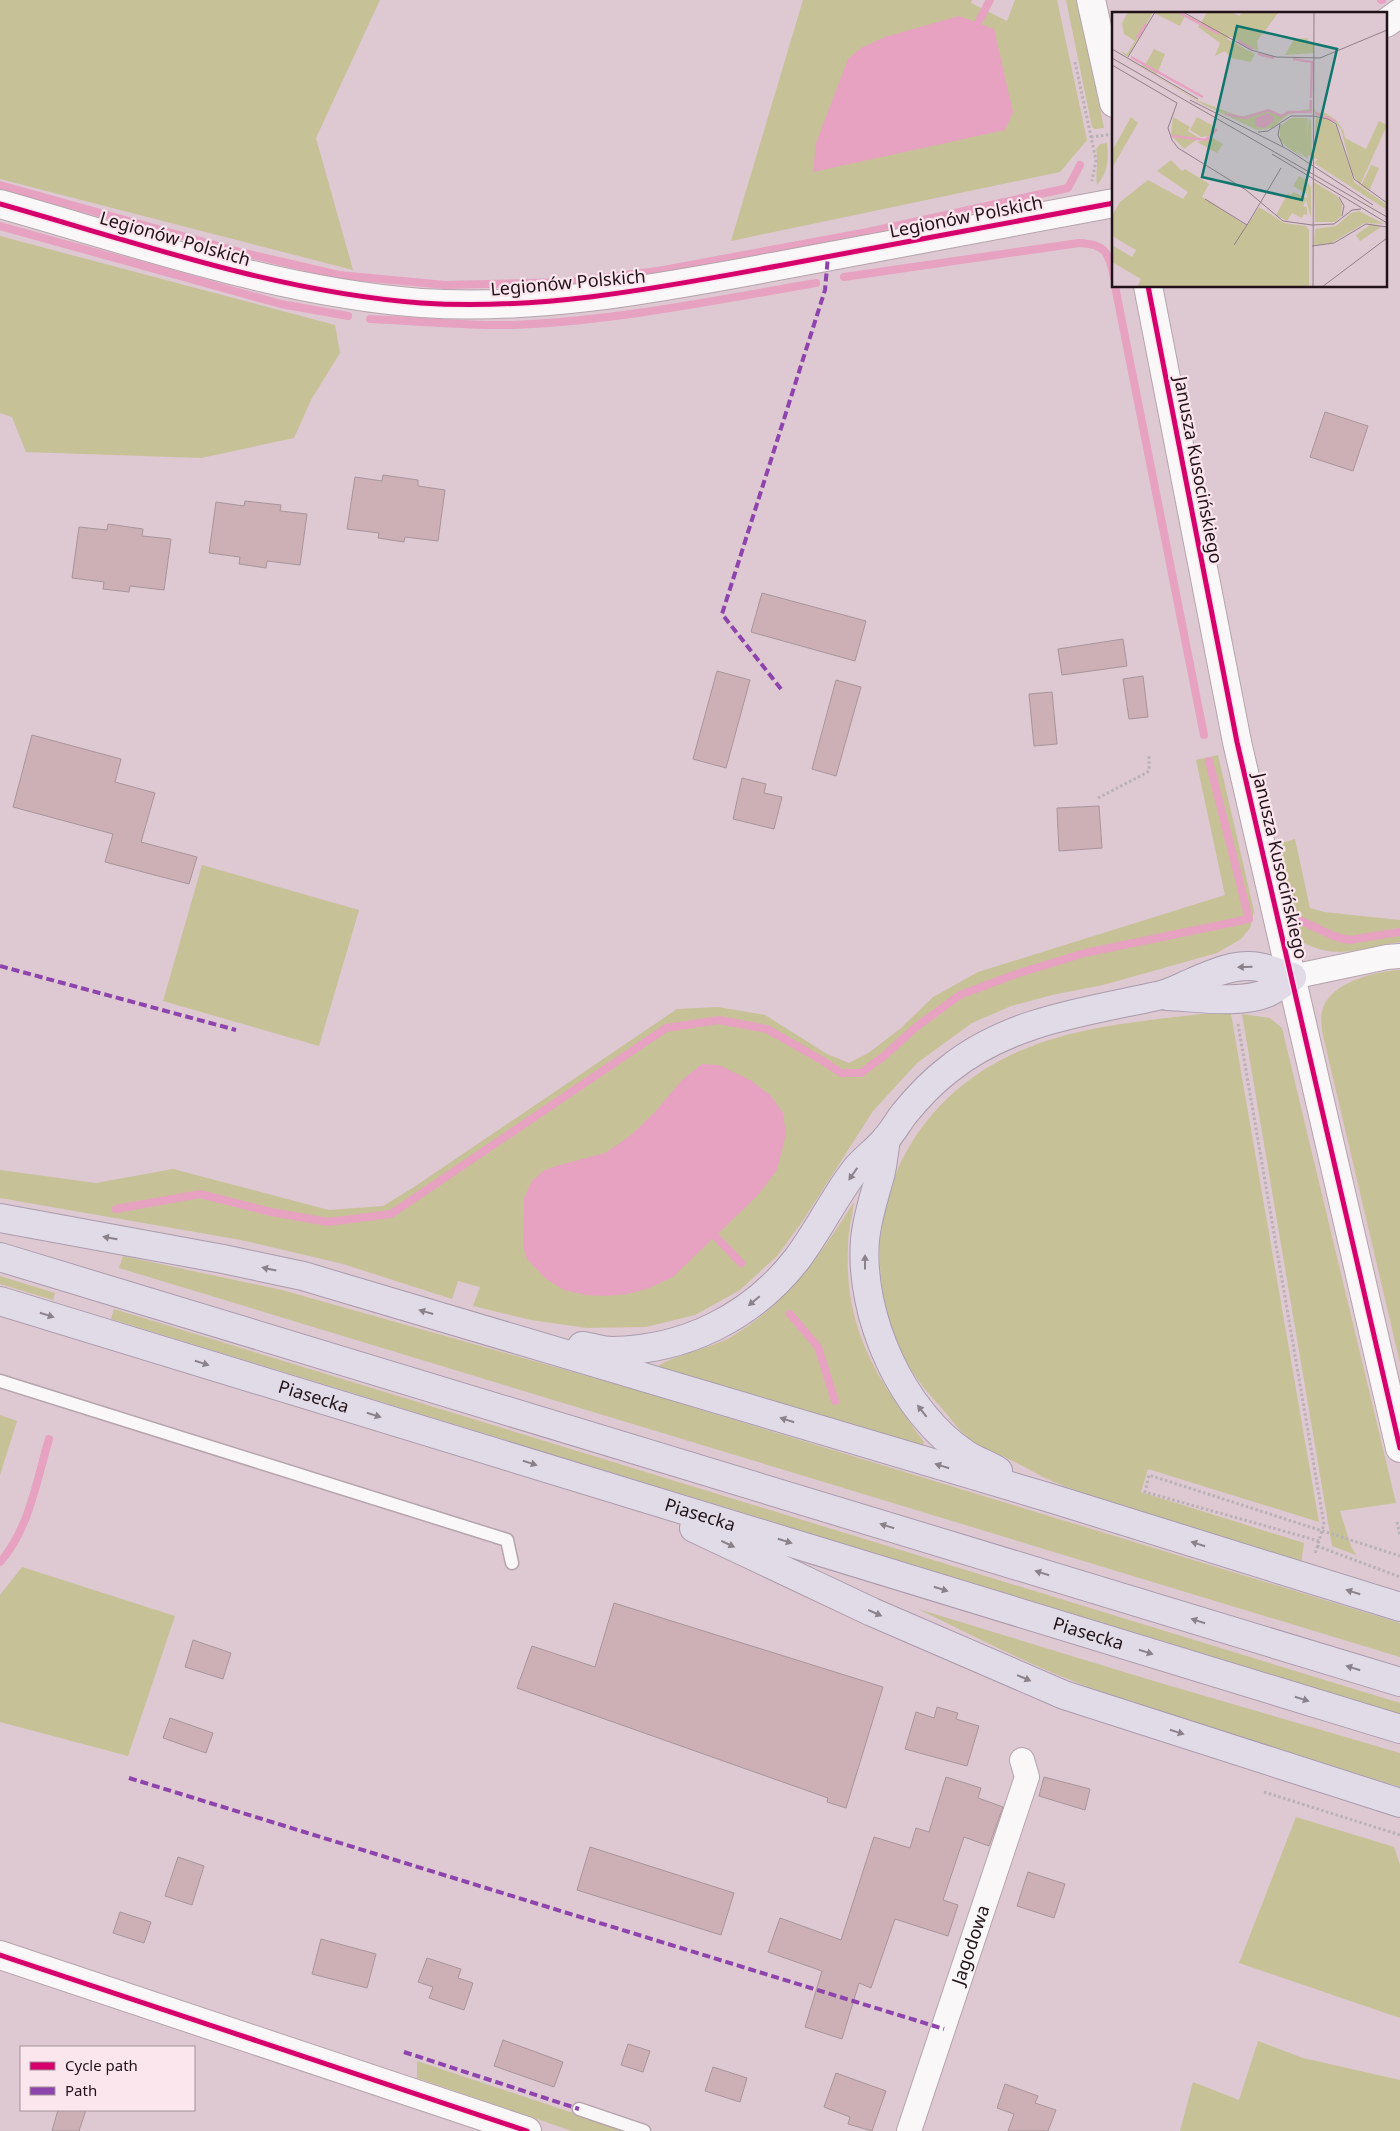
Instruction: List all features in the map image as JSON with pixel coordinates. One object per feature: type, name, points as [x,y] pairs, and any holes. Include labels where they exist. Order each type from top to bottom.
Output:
[{"type":"highway","points":[[472,1326],[610,1351],[666,1343],[715,1328],[742,1311],[771,1287],[796,1260],[856,1168],[886,1139],[903,1115],[927,1088],[949,1068],[997,1039],[1035,1024],[1073,1013],[1161,996],[1214,973],[1233,968],[1258,967],[1292,977]]},
{"type":"highway","points":[[1161,996],[1235,999],[1268,993],[1292,977]]},
{"type":"highway","points":[[886,1139],[865,1238],[864,1266],[870,1306],[878,1333],[891,1365],[910,1397],[932,1424],[966,1454],[1047,1497]]},
{"type":"highway","points":[[0,1218],[223,1259],[303,1276],[1047,1497],[1400,1607]]},
{"type":"highway","points":[[0,1256],[1400,1682]]},
{"type":"highway","name":"Piasecka","points":[[0,1301],[1400,1729]]},
{"type":"highway","points":[[605,1486],[872,1612],[1064,1695],[1400,1803]]},
{"type":"street","points":[[1091,0],[1112,94]]},
{"type":"street","points":[[1388,22],[1400,13]]},
{"type":"street","name":"Legionów Polskich","points":[[0,204],[208,263],[301,286],[389,300],[501,305],[557,302],[625,294],[1103,205]]},
{"type":"street","name":"Janusza Kusocińskiego","points":[[1148,288],[1237,742],[1400,1448]]},
{"type":"street","points":[[1292,977],[1400,956]]},
{"type":"street","name":"Jagodowa","points":[[909,2131],[1028,1777],[1022,1760]]},
{"type":"street","points":[[0,1955],[527,2131]]},
{"type":"lane","points":[[0,1381],[507,1540],[512,1563]]},
{"type":"lane","points":[[579,2109],[644,2131]]},
{"type":"path","points":[[1074,55],[1096,160],[1090,191],[1103,205]]},
{"type":"path","points":[[1091,137],[1112,134]]},
{"type":"path","points":[[1098,798],[1149,771],[1149,754]]},
{"type":"path","points":[[1235,999],[1324,1524]]},
{"type":"path","points":[[1319,1541],[1145,1492],[1149,1475],[1400,1556]]},
{"type":"path","points":[[1397,1522],[1400,1536]]},
{"type":"path","points":[[1317,1546],[1400,1576]]},
{"type":"path","points":[[1264,1792],[1400,1835]]},
{"type":"shaded area","points":[[0,0],[380,0],[316,138],[353,270],[0,179]]},
{"type":"shaded area","points":[[803,0],[972,0],[971,3],[1007,21],[1015,0],[1057,0],[1087,140],[1060,172],[731,241]]},
{"type":"shaded area","points":[[1066,0],[1076,0],[1078,4],[1104,128],[1095,129],[1092,127]]},
{"type":"shaded area","points":[[959,16],[994,29],[1013,112],[1005,130],[813,172],[816,143],[848,59],[861,48],[885,37]]},
{"type":"shaded area","points":[[1107,143],[1107,165],[1097,185],[1096,149],[1100,144]]},
{"type":"shaded area","points":[[0,236],[335,325],[340,353],[311,400],[294,438],[201,458],[26,452],[12,417],[0,413]]},
{"type":"shaded area","points":[[1218,755],[1254,911],[1250,928],[1241,939],[1217,953],[1103,985],[1052,995],[1011,1006],[972,1023],[917,1063],[873,1111],[802,1222],[777,1256],[740,1290],[695,1315],[646,1327],[587,1328],[531,1320],[473,1306],[480,1287],[458,1281],[452,1299],[343,1264],[241,1240],[0,1198],[0,1170],[96,1183],[173,1169],[329,1210],[383,1206],[677,1009],[718,1007],[765,1015],[827,1054],[849,1063],[870,1052],[901,1028],[933,997],[978,972],[1225,895],[1196,760]]},
{"type":"shaded area","points":[[1295,839],[1310,908],[1324,912],[1400,920],[1400,942],[1340,952],[1317,948],[1304,943],[1295,923],[1278,844]]},
{"type":"shaded area","points":[[202,865],[359,910],[319,1046],[163,1001]]},
{"type":"shaded area","points":[[1400,970],[1400,1363],[1322,1031],[1321,1019],[1326,1002],[1333,993],[1343,986],[1366,976]]},
{"type":"shaded area","points":[[1201,1014],[1231,1014],[1319,1522],[1148,1469],[1141,1492],[1304,1543],[1301,1564],[1067,1487],[973,1442],[929,1394],[907,1363],[889,1320],[881,1277],[881,1234],[889,1192],[906,1153],[930,1118],[961,1087],[999,1061],[1047,1041],[1097,1028]]},
{"type":"shaded area","points":[[1242,1014],[1270,1018],[1282,1028],[1396,1503],[1340,1511],[1351,1546],[1356,1555],[1332,1546]]},
{"type":"shaded area","points":[[702,1064],[719,1065],[750,1080],[770,1095],[783,1113],[786,1134],[777,1170],[758,1195],[673,1277],[647,1289],[627,1294],[606,1296],[586,1295],[564,1290],[546,1279],[527,1259],[523,1246],[524,1198],[532,1181],[543,1171],[556,1166],[605,1153],[630,1136],[655,1112],[682,1080]]},
{"type":"shaded area","points":[[854,1202],[848,1241],[848,1277],[858,1328],[878,1374],[924,1442],[922,1447],[657,1367],[731,1337],[769,1310],[801,1277],[829,1241]]},
{"type":"shaded area","points":[[123,1256],[282,1290],[626,1387],[1400,1623],[1400,1657],[119,1268]]},
{"type":"shaded area","points":[[0,1276],[55,1293],[53,1300],[0,1284]]},
{"type":"shaded area","points":[[114,1309],[1400,1703],[1400,1714],[111,1319]]},
{"type":"shaded area","points":[[0,1415],[17,1421],[0,1475]]},
{"type":"shaded area","points":[[22,1567],[175,1616],[128,1756],[0,1722],[0,1595]]},
{"type":"shaded area","points":[[918,1609],[1157,1682],[1400,1753],[1400,1787],[1094,1689],[983,1641]]},
{"type":"shaded area","points":[[1296,1817],[1394,1847],[1400,1865],[1400,2018],[1239,1963]]},
{"type":"shaded area","points":[[1258,2041],[1303,2058],[1400,2080],[1400,2131],[1180,2131],[1193,2082],[1239,2100]]},
{"type":"shaded area","points":[[417,2061],[627,2131],[572,2131],[417,2078]]},
{"type":"building","points":[[1325,412],[1368,426],[1353,471],[1310,457]]},
{"type":"building","points":[[383,475],[418,480],[418,486],[445,490],[438,541],[405,537],[404,542],[378,538],[379,533],[347,529],[355,477],[382,481]]},
{"type":"building","points":[[245,501],[281,505],[280,511],[307,514],[300,565],[267,561],[266,568],[239,564],[240,557],[209,553],[216,502],[244,506]]},
{"type":"building","points":[[108,524],[143,529],[142,536],[171,539],[164,590],[130,586],[129,592],[103,589],[104,582],[72,578],[79,527],[107,530]]},
{"type":"building","points":[[762,593],[866,621],[855,661],[751,632]]},
{"type":"building","points":[[1123,639],[1127,666],[1062,675],[1058,649]]},
{"type":"building","points":[[717,671],[750,680],[726,768],[693,759]]},
{"type":"building","points":[[1143,676],[1148,717],[1129,719],[1123,679]]},
{"type":"building","points":[[836,680],[861,687],[836,776],[812,769]]},
{"type":"building","points":[[1052,692],[1057,744],[1034,746],[1029,694]]},
{"type":"building","points":[[32,735],[121,759],[115,782],[155,793],[141,842],[197,857],[189,884],[105,862],[113,834],[13,807]]},
{"type":"building","points":[[742,778],[766,784],[764,793],[782,797],[774,829],[733,819]]},
{"type":"building","points":[[1099,806],[1102,848],[1059,851],[1057,808]]},
{"type":"building","points":[[614,1603],[883,1687],[846,1808],[827,1802],[828,1798],[517,1688],[532,1646],[595,1667]]},
{"type":"building","points":[[193,1640],[231,1653],[223,1679],[185,1667]]},
{"type":"building","points":[[937,1707],[958,1713],[956,1719],[979,1726],[967,1766],[905,1749],[916,1712],[934,1718]]},
{"type":"building","points":[[170,1718],[213,1733],[206,1753],[163,1738]]},
{"type":"building","points":[[946,1777],[981,1788],[978,1798],[1003,1807],[989,1846],[964,1837],[943,1900],[958,1905],[948,1936],[895,1919],[871,1988],[859,1983],[842,2039],[805,2027],[822,1971],[768,1952],[780,1918],[841,1940],[874,1837],[910,1848],[916,1828],[929,1832]]},
{"type":"building","points":[[1044,1777],[1090,1789],[1085,1810],[1039,1796]]},
{"type":"building","points":[[590,1847],[734,1893],[721,1935],[577,1890]]},
{"type":"building","points":[[178,1857],[204,1866],[192,1905],[165,1896]]},
{"type":"building","points":[[1028,1872],[1065,1884],[1054,1918],[1017,1906]]},
{"type":"building","points":[[120,1912],[151,1922],[144,1943],[113,1933]]},
{"type":"building","points":[[321,1939],[376,1954],[367,1988],[312,1974]]},
{"type":"building","points":[[427,1958],[461,1969],[458,1978],[473,1983],[464,2010],[429,1998],[433,1987],[418,1982]]},
{"type":"building","points":[[503,2040],[563,2062],[554,2087],[494,2066]]},
{"type":"building","points":[[628,2044],[650,2051],[643,2072],[621,2065]]},
{"type":"building","points":[[713,2067],[747,2078],[740,2102],[705,2091]]},
{"type":"building","points":[[836,2073],[886,2091],[872,2131],[848,2124],[850,2117],[824,2107]]},
{"type":"building","points":[[1005,2084],[1038,2096],[1035,2103],[1056,2110],[1048,2131],[1008,2131],[1014,2114],[997,2108]]},
{"type":"building","points":[[58,2111],[86,2111],[79,2131],[52,2131]]},
{"type":"waterway","points":[[978,23],[990,0]]},
{"type":"waterway","points":[[0,185],[240,252],[339,275],[445,285],[568,282],[658,271],[868,232],[1068,188],[1080,165]]},
{"type":"waterway","points":[[0,226],[281,304],[348,316]]},
{"type":"waterway","points":[[844,277],[1079,243],[1095,245],[1101,248],[1108,256],[1112,270]]},
{"type":"waterway","points":[[370,319],[478,325],[552,323],[665,309],[816,283]]},
{"type":"waterway","points":[[1115,288],[1204,735]]},
{"type":"waterway","points":[[116,1209],[200,1194],[271,1212],[328,1222],[391,1214],[666,1028],[719,1020],[767,1029],[841,1073],[861,1073],[884,1056],[916,1027],[960,995],[1016,974],[1085,953],[1249,919],[1209,761]]},
{"type":"waterway","points":[[1297,919],[1336,937],[1349,940],[1400,932]]},
{"type":"waterway","points":[[715,1236],[741,1263]]},
{"type":"waterway","points":[[790,1314],[818,1347],[835,1401]]},
{"type":"waterway","points":[[0,1562],[10,1549],[25,1520],[49,1439]]},
{"type":"marked path","points":[[781,689],[722,614],[825,290],[828,256]]},
{"type":"marked path","points":[[0,966],[236,1030]]},
{"type":"marked path","points":[[129,1778],[944,2029]]},
{"type":"marked path","points":[[404,2052],[579,2109]]},
{"type":"cycle path","points":[[0,204],[156,250],[261,277],[367,297],[421,303],[467,305],[513,304],[648,289],[1112,203]]},
{"type":"cycle path","points":[[1148,288],[1237,742],[1400,1448]]},
{"type":"cycle path","points":[[0,1955],[527,2131]]}]
